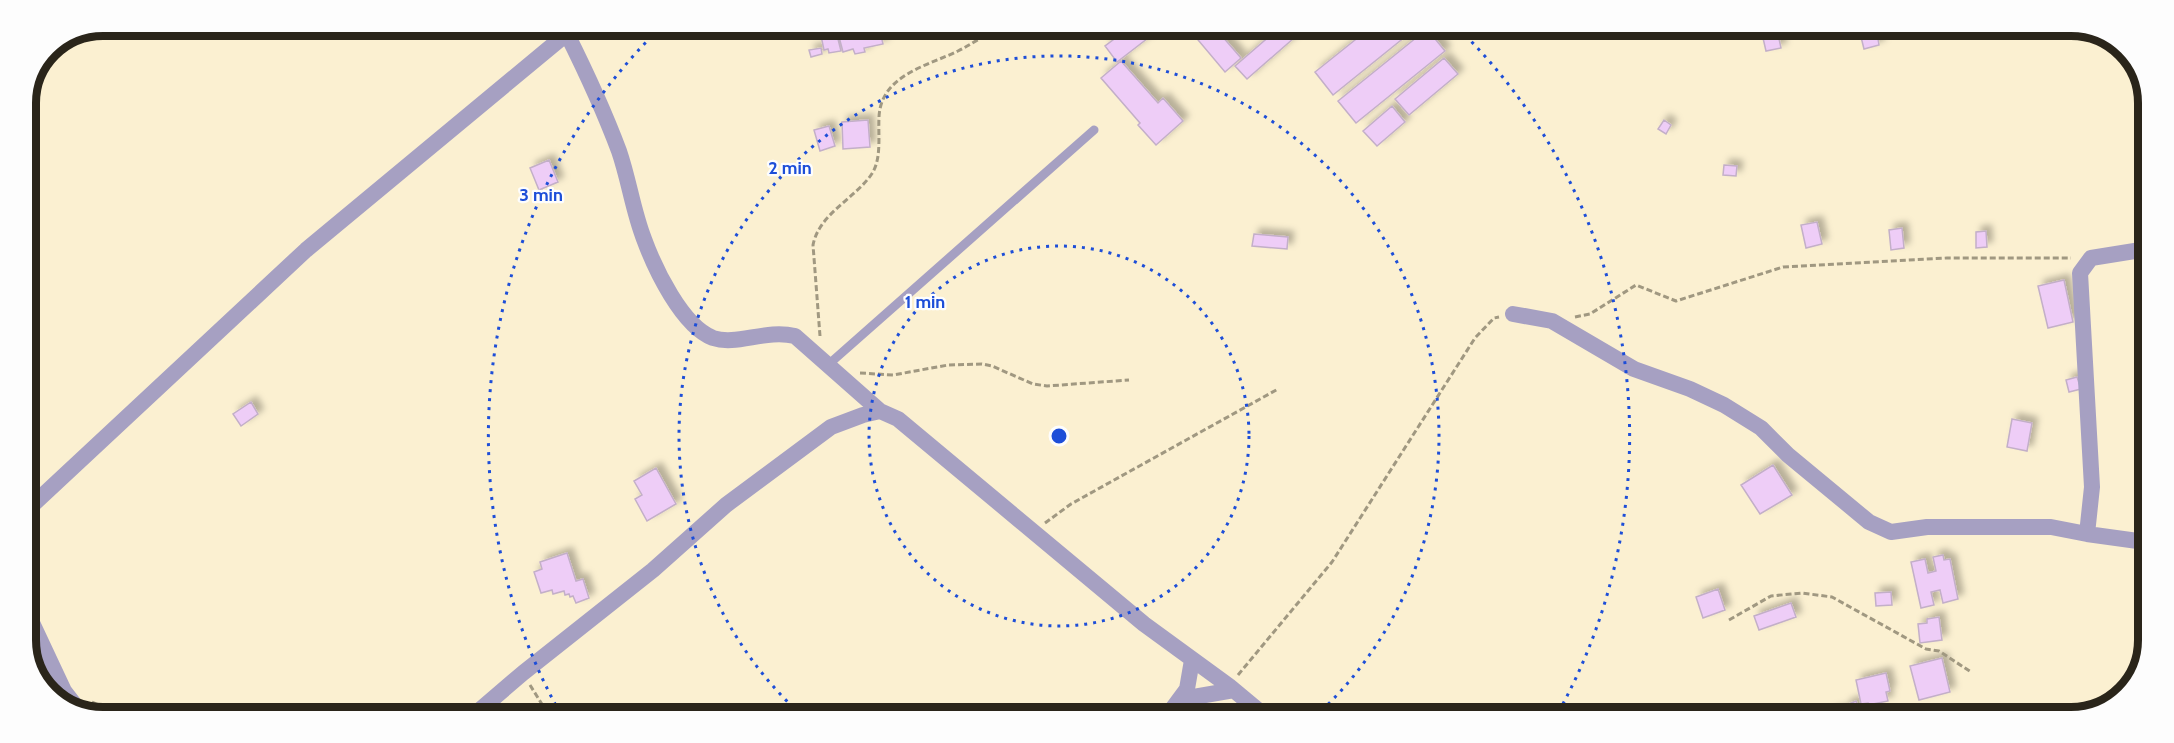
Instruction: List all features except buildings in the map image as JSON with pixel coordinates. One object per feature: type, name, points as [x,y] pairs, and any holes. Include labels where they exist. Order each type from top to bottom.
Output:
[{"type":"street","points":[[36,502],[306,250],[565,36]]},
{"type":"street","points":[[573,36],[620,153],[644,240],[673,301],[694,325],[712,337],[728,341],[761,334],[781,333],[795,336],[880,411],[898,419],[1144,624],[1254,707]]},
{"type":"street","points":[[2087,534],[2092,487],[2080,273],[2091,258],[2138,250]]},
{"type":"street","points":[[1513,314],[1552,321],[1634,369],[1690,388],[1724,405],[1761,428],[1796,461],[1869,522],[1891,532],[1927,527],[2032,526],[2138,541]]},
{"type":"street","points":[[483,707],[653,570],[726,505],[821,434],[831,427],[880,411]]},
{"type":"street","points":[[36,632],[68,697]]},
{"type":"street","points":[[1175,707],[1187,689],[1192,660]]},
{"type":"street","points":[[1182,699],[1232,688]]},
{"type":"lane","points":[[829,365],[1094,130]]},
{"type":"path","points":[[985,36],[958,51],[909,72],[891,87],[883,100],[879,113],[877,166],[870,178],[836,210],[815,234],[813,245],[829,365],[893,375],[948,366],[982,364],[993,366],[1033,384],[1047,386],[1129,380]]},
{"type":"path","points":[[1552,321],[1590,314],[1636,285],[1676,301],[1783,267],[1947,258],[2091,258]]},
{"type":"path","points":[[1232,688],[1332,562],[1475,338],[1494,318],[1513,314]]},
{"type":"path","points":[[1033,531],[1071,504],[1278,389]]},
{"type":"path","points":[[1729,620],[1771,596],[1802,593],[1832,597],[1926,649],[1939,651],[1971,672]]},
{"type":"path","points":[[523,674],[544,707]]}]
